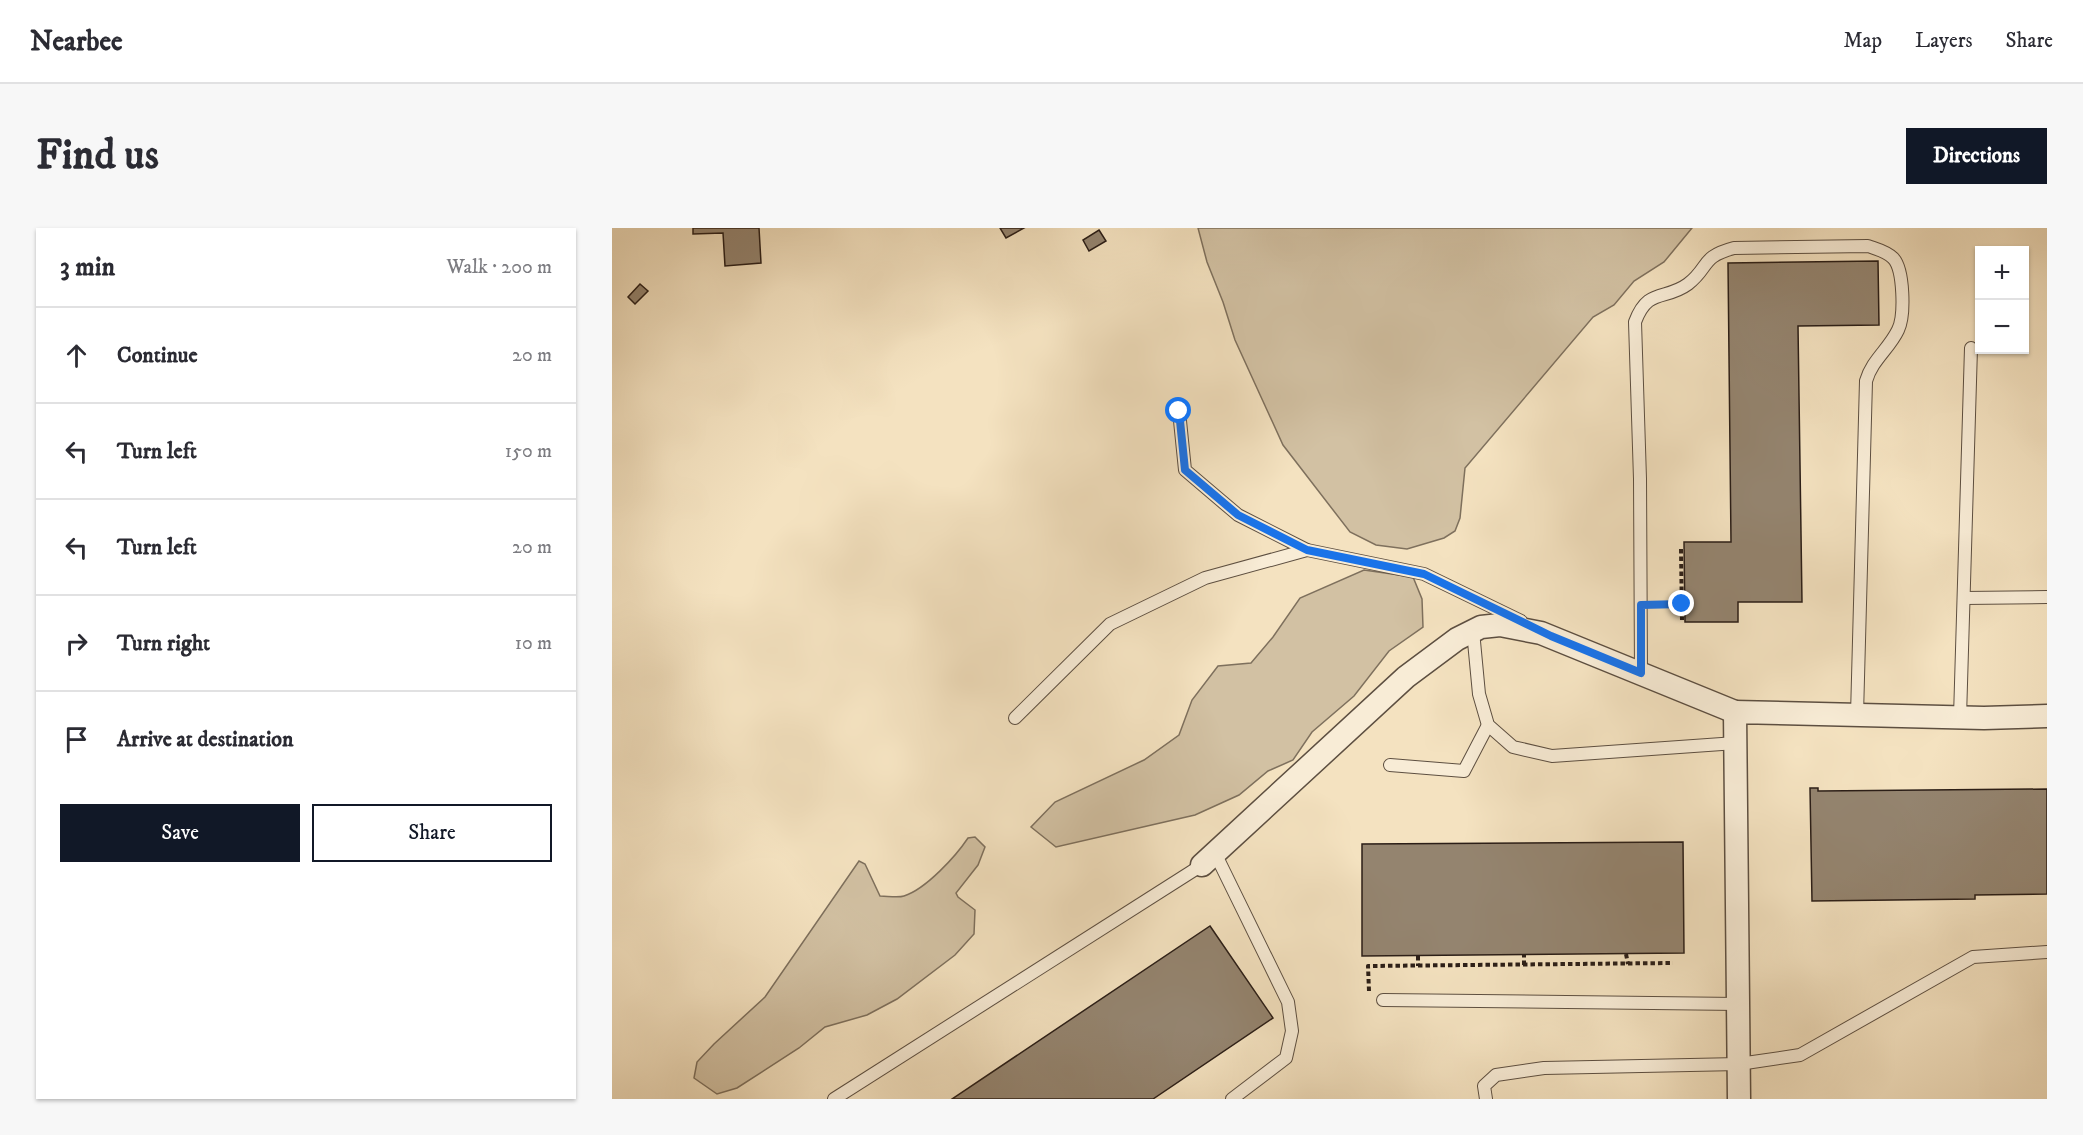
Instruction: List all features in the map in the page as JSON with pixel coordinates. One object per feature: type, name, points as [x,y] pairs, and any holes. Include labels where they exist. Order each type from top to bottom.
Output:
[{"type":"street","points":[[1209,859],[1406,677],[1457,639],[1473,630],[1490,626],[1510,625],[1551,636],[1735,712],[1960,717],[2047,716]]},
{"type":"street","points":[[1735,712],[1739,1099]]},
{"type":"lane","points":[[1641,673],[1640,479],[1635,322],[1640,308],[1651,297],[1685,286],[1715,253],[1734,248],[1868,246],[1883,251],[1894,259],[1900,273],[1901,315],[1899,330],[1870,366],[1866,381],[1857,715]]},
{"type":"lane","points":[[1960,717],[1971,348]]},
{"type":"lane","points":[[1179,411],[1185,470],[1238,515],[1307,550],[1424,574],[1551,636]]},
{"type":"lane","points":[[1015,718],[1110,624],[1205,579],[1307,550]]},
{"type":"lane","points":[[1964,598],[2047,597]]},
{"type":"lane","points":[[1473,630],[1479,694],[1488,725],[1512,747],[1552,756],[1736,743]]},
{"type":"lane","points":[[1390,765],[1464,771],[1488,725]]},
{"type":"lane","points":[[834,1099],[1209,859],[1288,1002],[1292,1031],[1286,1058],[1232,1099]]},
{"type":"lane","points":[[1486,1099],[1484,1086],[1496,1075],[1506,1073],[1544,1068],[1739,1064],[1800,1055],[1973,957],[2047,952]]},
{"type":"lane","points":[[1383,1000],[1738,1004]]},
{"type":"path","points":[[1681,549],[1682,620]]},
{"type":"path","points":[[1641,605],[1682,604]]},
{"type":"path","points":[[1626,954],[1628,964]]},
{"type":"path","points":[[1524,955],[1524,965]]},
{"type":"path","points":[[1418,956],[1418,966]]},
{"type":"path","points":[[1383,1000],[1369,995],[1368,966],[1673,963]]},
{"type":"shaded area","points":[[1198,228],[1692,228],[1664,262],[1634,281],[1614,305],[1593,317],[1465,468],[1460,518],[1455,531],[1444,538],[1407,549],[1376,545],[1350,532],[1283,445],[1235,340],[1207,262]]},
{"type":"shaded area","points":[[1364,570],[1413,577],[1422,599],[1423,627],[1389,651],[1354,696],[1312,732],[1293,760],[1268,771],[1239,795],[1195,815],[1056,847],[1031,827],[1055,802],[1144,760],[1179,735],[1192,700],[1218,666],[1251,663],[1273,637],[1300,598]]},
{"type":"shaded area","points":[[975,837],[985,847],[978,865],[956,893],[975,910],[974,934],[955,955],[897,999],[867,1015],[825,1027],[799,1048],[737,1088],[717,1094],[694,1078],[697,1062],[765,997],[859,861],[865,864],[880,896],[902,897],[922,887],[956,854],[968,838]]},
{"type":"building","points":[[693,228],[759,228],[761,263],[725,266],[723,233],[693,234]]},
{"type":"building","points":[[1000,228],[1024,228],[1006,238]]},
{"type":"building","points":[[1099,230],[1106,241],[1089,251],[1083,240]]},
{"type":"building","points":[[1878,261],[1879,325],[1798,326],[1802,602],[1738,602],[1738,622],[1685,622],[1684,542],[1731,542],[1728,263]]},
{"type":"building","points":[[640,284],[648,291],[635,304],[628,297]]},
{"type":"building","points":[[1810,788],[1818,788],[1818,791],[2047,789],[2047,894],[1975,895],[1975,899],[1812,901]]},
{"type":"building","points":[[1683,842],[1684,953],[1362,956],[1362,844]]},
{"type":"building","points":[[1210,926],[1273,1018],[1153,1099],[952,1099]]},
{"type":"route","points":[[1179,411],[1185,470],[1238,515],[1307,550],[1424,574],[1551,636],[1641,673],[1641,605],[1682,604]]}]
